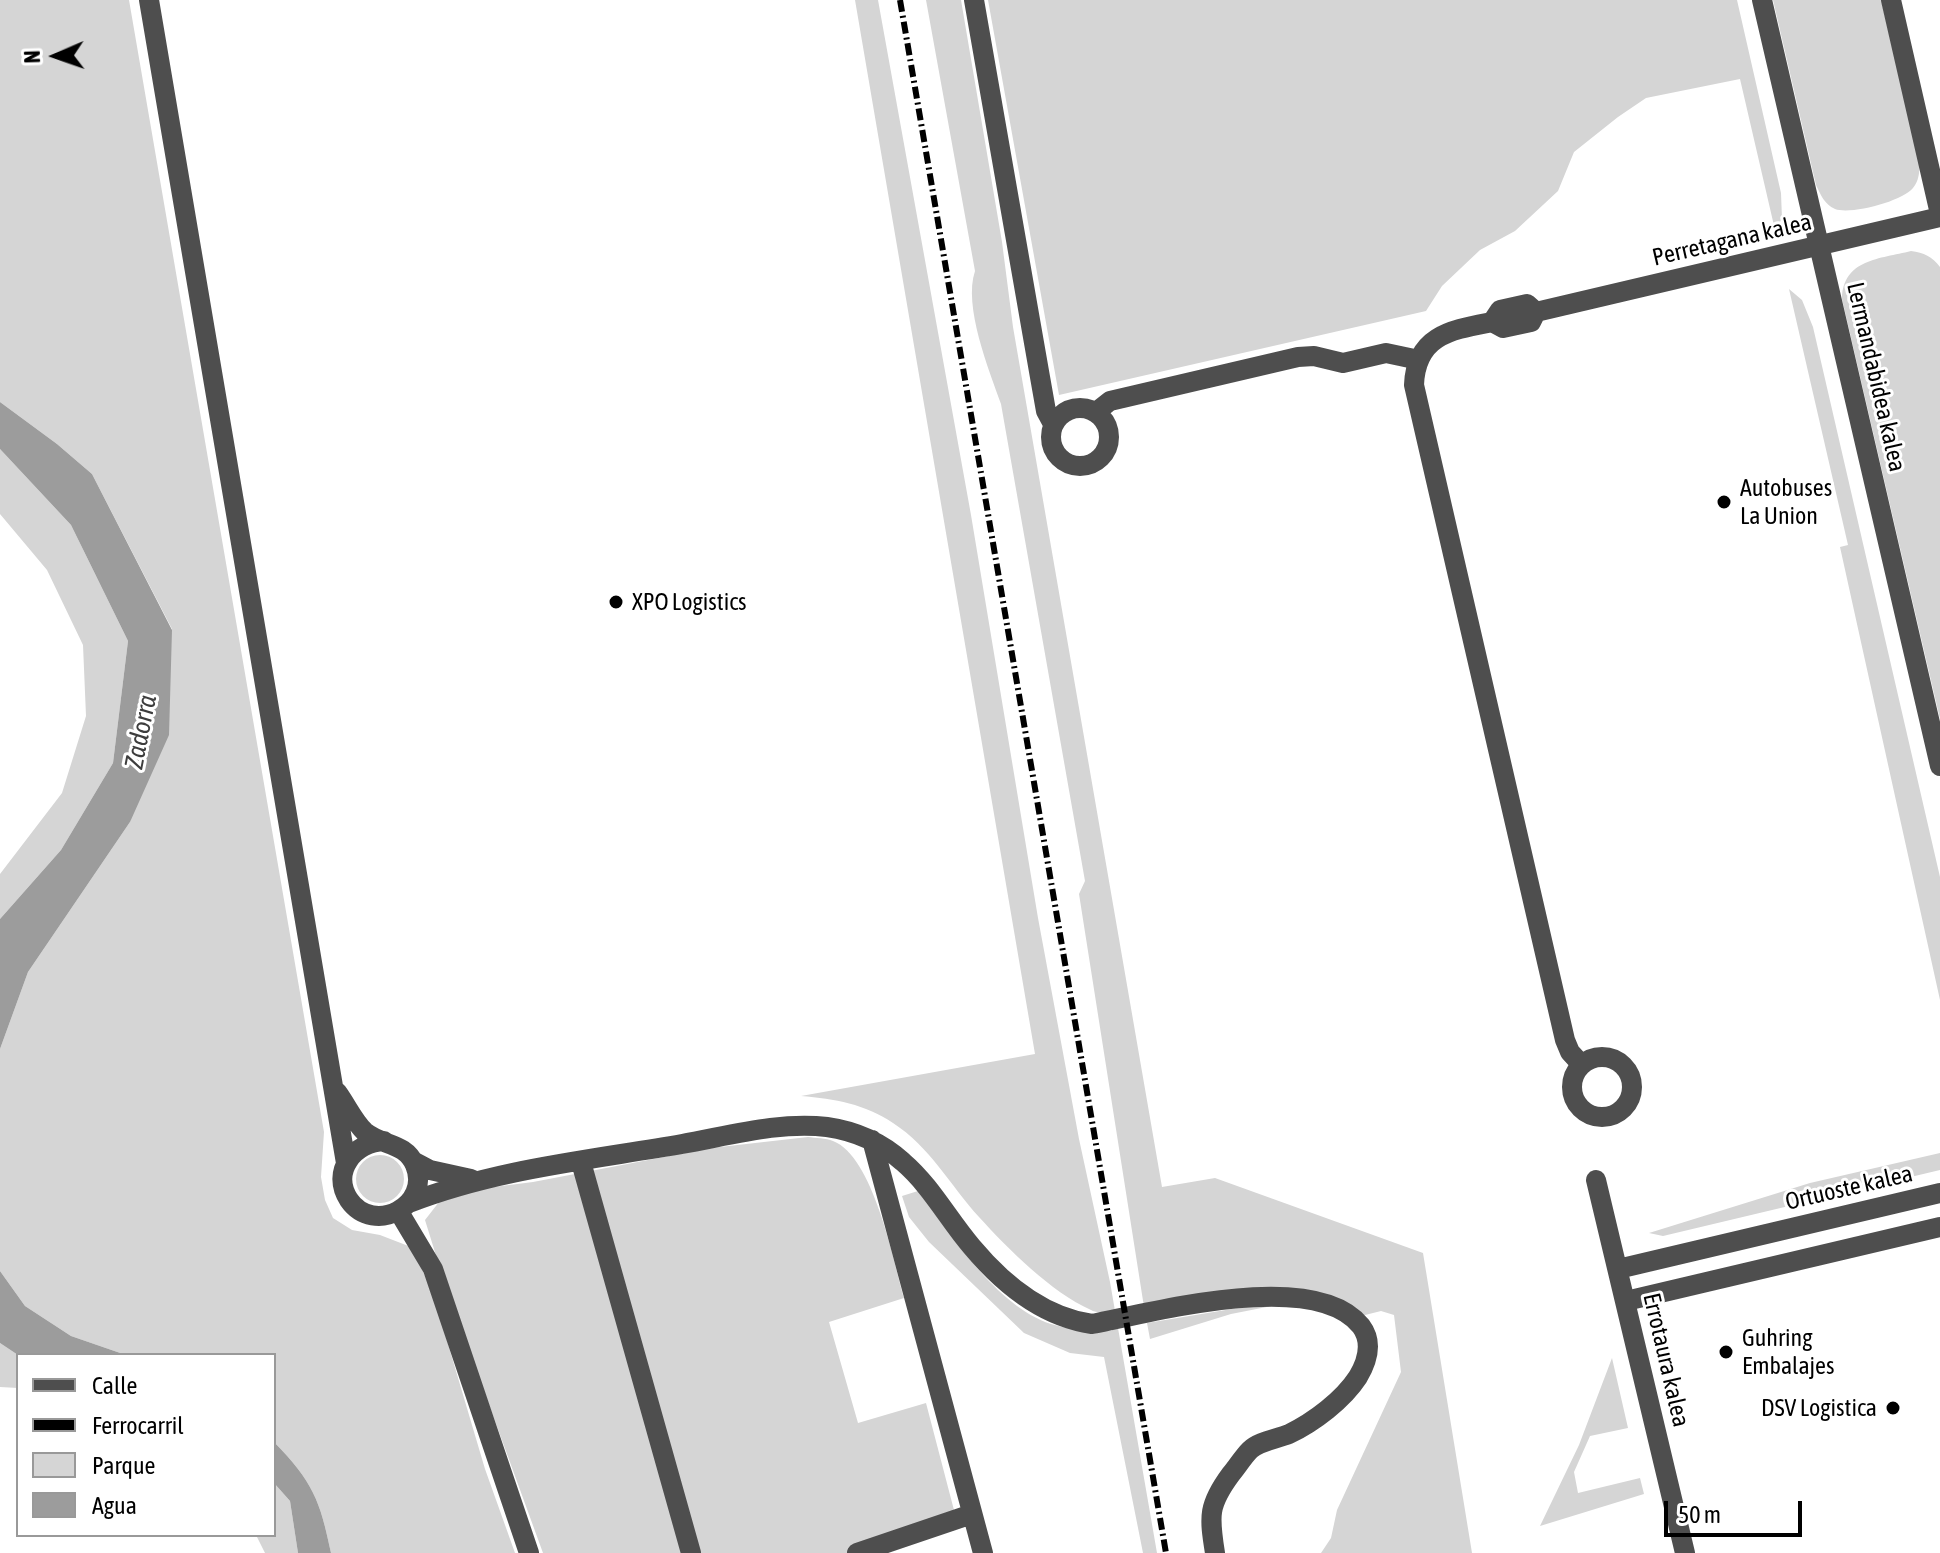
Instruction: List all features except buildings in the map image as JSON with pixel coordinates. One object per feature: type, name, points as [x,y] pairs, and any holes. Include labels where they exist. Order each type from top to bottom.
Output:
[{"type":"street","points":[[149,0],[346,1163]]},
{"type":"street","points":[[974,0],[1046,411],[1053,424]]},
{"type":"street","name":"Lermandabidea kalea","points":[[1762,0],[1940,766]]},
{"type":"street","points":[[1891,0],[1940,216]]},
{"type":"street","name":"Perretagana kalea","points":[[1419,360],[1429,345],[1441,335],[1492,322],[1500,310],[1527,304],[1536,312],[1940,216]]},
{"type":"street","points":[[1096,412],[1110,401],[1298,357],[1314,356],[1343,363],[1386,353],[1419,360],[1415,374],[1416,399],[1565,1040],[1570,1052],[1581,1064]]},
{"type":"street","points":[[1084,407],[1096,412],[1105,420],[1109,444],[1094,463],[1082,467],[1069,465],[1052,448],[1050,436],[1053,424],[1060,414],[1072,408],[1084,407]]},
{"type":"street","points":[[333,1085],[365,1132],[406,1151],[413,1161],[418,1183],[404,1208]]},
{"type":"street","points":[[384,1141],[362,1146],[346,1163],[342,1176],[350,1202],[360,1211],[373,1216],[386,1216],[475,1180],[776,1128],[808,1125],[851,1132],[872,1140],[919,1177],[972,1248],[1004,1281],[1052,1313],[1073,1321],[1092,1324],[1243,1298],[1293,1295],[1340,1310],[1355,1319],[1366,1333],[1369,1346],[1366,1362],[1338,1401],[1291,1433],[1252,1448],[1215,1496],[1211,1529],[1215,1553]]},
{"type":"street","points":[[872,1140],[983,1553]]},
{"type":"street","points":[[413,1161],[430,1170],[475,1180]]},
{"type":"street","points":[[581,1162],[691,1553]]},
{"type":"street","name":"Errotaura kalea","points":[[1596,1180],[1685,1553]]},
{"type":"street","name":"Ortuoste kalea","points":[[1618,1269],[1940,1193]]},
{"type":"street","points":[[404,1208],[433,1269],[529,1553]]},
{"type":"street","points":[[1626,1301],[1940,1227]]},
{"type":"street","name":"Ortuoste kalea","points":[[1770,1233],[1777,1265]]},
{"type":"street","points":[[857,1553],[972,1514]]},
{"type":"green space","points":[[0,0],[129,0],[324,1132],[321,1177],[325,1200],[333,1218],[352,1230],[380,1235],[411,1247],[432,1290],[485,1469],[515,1553],[331,1553],[313,1493],[298,1469],[276,1444],[276,1353],[120,1353],[71,1336],[25,1306],[0,1271],[0,1049],[28,972],[130,822],[172,629],[92,474],[0,402]]},
{"type":"green space","points":[[855,0],[878,0],[971,515],[1038,918],[1079,1139],[1110,1282],[1157,1553],[1143,1553],[1104,1357],[1070,1353],[1024,1333],[929,1242],[909,1217],[902,1196],[918,1191],[994,1286],[1031,1315],[1066,1328],[1112,1331],[1109,1311],[1095,1312],[1076,1302],[1031,1269],[979,1217],[918,1143],[893,1123],[872,1111],[849,1104],[801,1096],[1035,1054]]},
{"type":"green space","points":[[926,0],[961,0],[1002,242],[1013,327],[1162,1187],[1215,1178],[1423,1253],[1472,1553],[1321,1553],[1331,1538],[1337,1510],[1401,1372],[1394,1315],[1381,1311],[1361,1316],[1344,1305],[1144,1307],[1079,894],[1085,881],[1001,404],[975,319],[972,285],[975,271]]},
{"type":"green space","points":[[988,0],[1737,0],[1781,193],[1782,219],[1775,230],[1740,79],[1646,98],[1574,152],[1558,191],[1515,231],[1480,250],[1442,286],[1426,311],[1059,395]]},
{"type":"green space","points":[[1773,0],[1881,0],[1920,164],[1916,183],[1907,193],[1888,202],[1853,210],[1835,209],[1823,199],[1816,185]]},
{"type":"green space","points":[[1911,251],[1927,256],[1940,267],[1940,719],[1842,299],[1844,286],[1856,268],[1876,259]]},
{"type":"green space","points":[[1789,289],[1802,300],[1813,327],[1940,877],[1940,1000],[1840,547],[1848,545]]},
{"type":"green space","points":[[0,449],[71,525],[128,641],[113,763],[61,850],[0,919],[0,874],[62,793],[86,716],[83,645],[47,570],[0,514]]},
{"type":"green space","points":[[808,1137],[833,1141],[847,1150],[859,1166],[879,1210],[904,1298],[829,1322],[858,1423],[926,1403],[955,1514],[866,1553],[543,1553],[443,1278],[425,1220],[446,1193],[533,1182],[711,1148]]},
{"type":"green space","points":[[1940,1153],[1940,1170],[1663,1236],[1649,1233],[1810,1183]]},
{"type":"green space","points":[[380,1155],[389,1156],[397,1162],[403,1170],[403,1188],[397,1196],[389,1202],[380,1203],[371,1202],[363,1196],[357,1188],[356,1179],[357,1170],[363,1162],[371,1156]]},
{"type":"green space","points":[[1268,1303],[1282,1304],[1231,1314],[1150,1339],[1147,1323]]},
{"type":"green space","points":[[0,1343],[16,1354],[16,1388],[0,1387]]},
{"type":"green space","points":[[1612,1358],[1628,1428],[1590,1436],[1574,1472],[1578,1493],[1640,1478],[1644,1494],[1540,1526],[1579,1445]]},
{"type":"green space","points":[[276,1485],[290,1501],[298,1553],[265,1553],[257,1537],[276,1537]]},
{"type":"water","name":"Zadorra","points":[[0,402],[92,474],[172,630],[169,735],[130,822],[28,972],[0,1049],[0,919],[61,850],[113,763],[128,641],[71,525],[0,449]]},
{"type":"water","points":[[0,1271],[25,1306],[71,1336],[120,1353],[16,1354],[0,1343]]},
{"type":"water","points":[[276,1444],[298,1469],[313,1493],[331,1553],[298,1553],[290,1501],[276,1485]]},
{"type":"railway","points":[[900,0],[1166,1553]]},
{"type":"place","name":"Autobuses La Union","points":[[1724,502]]},
{"type":"place","name":"XPO Logistics","points":[[616,602]]},
{"type":"place","name":"Guhring Embalajes","points":[[1726,1352]]},
{"type":"place","name":"DSV Logistica","points":[[1893,1408]]}]
